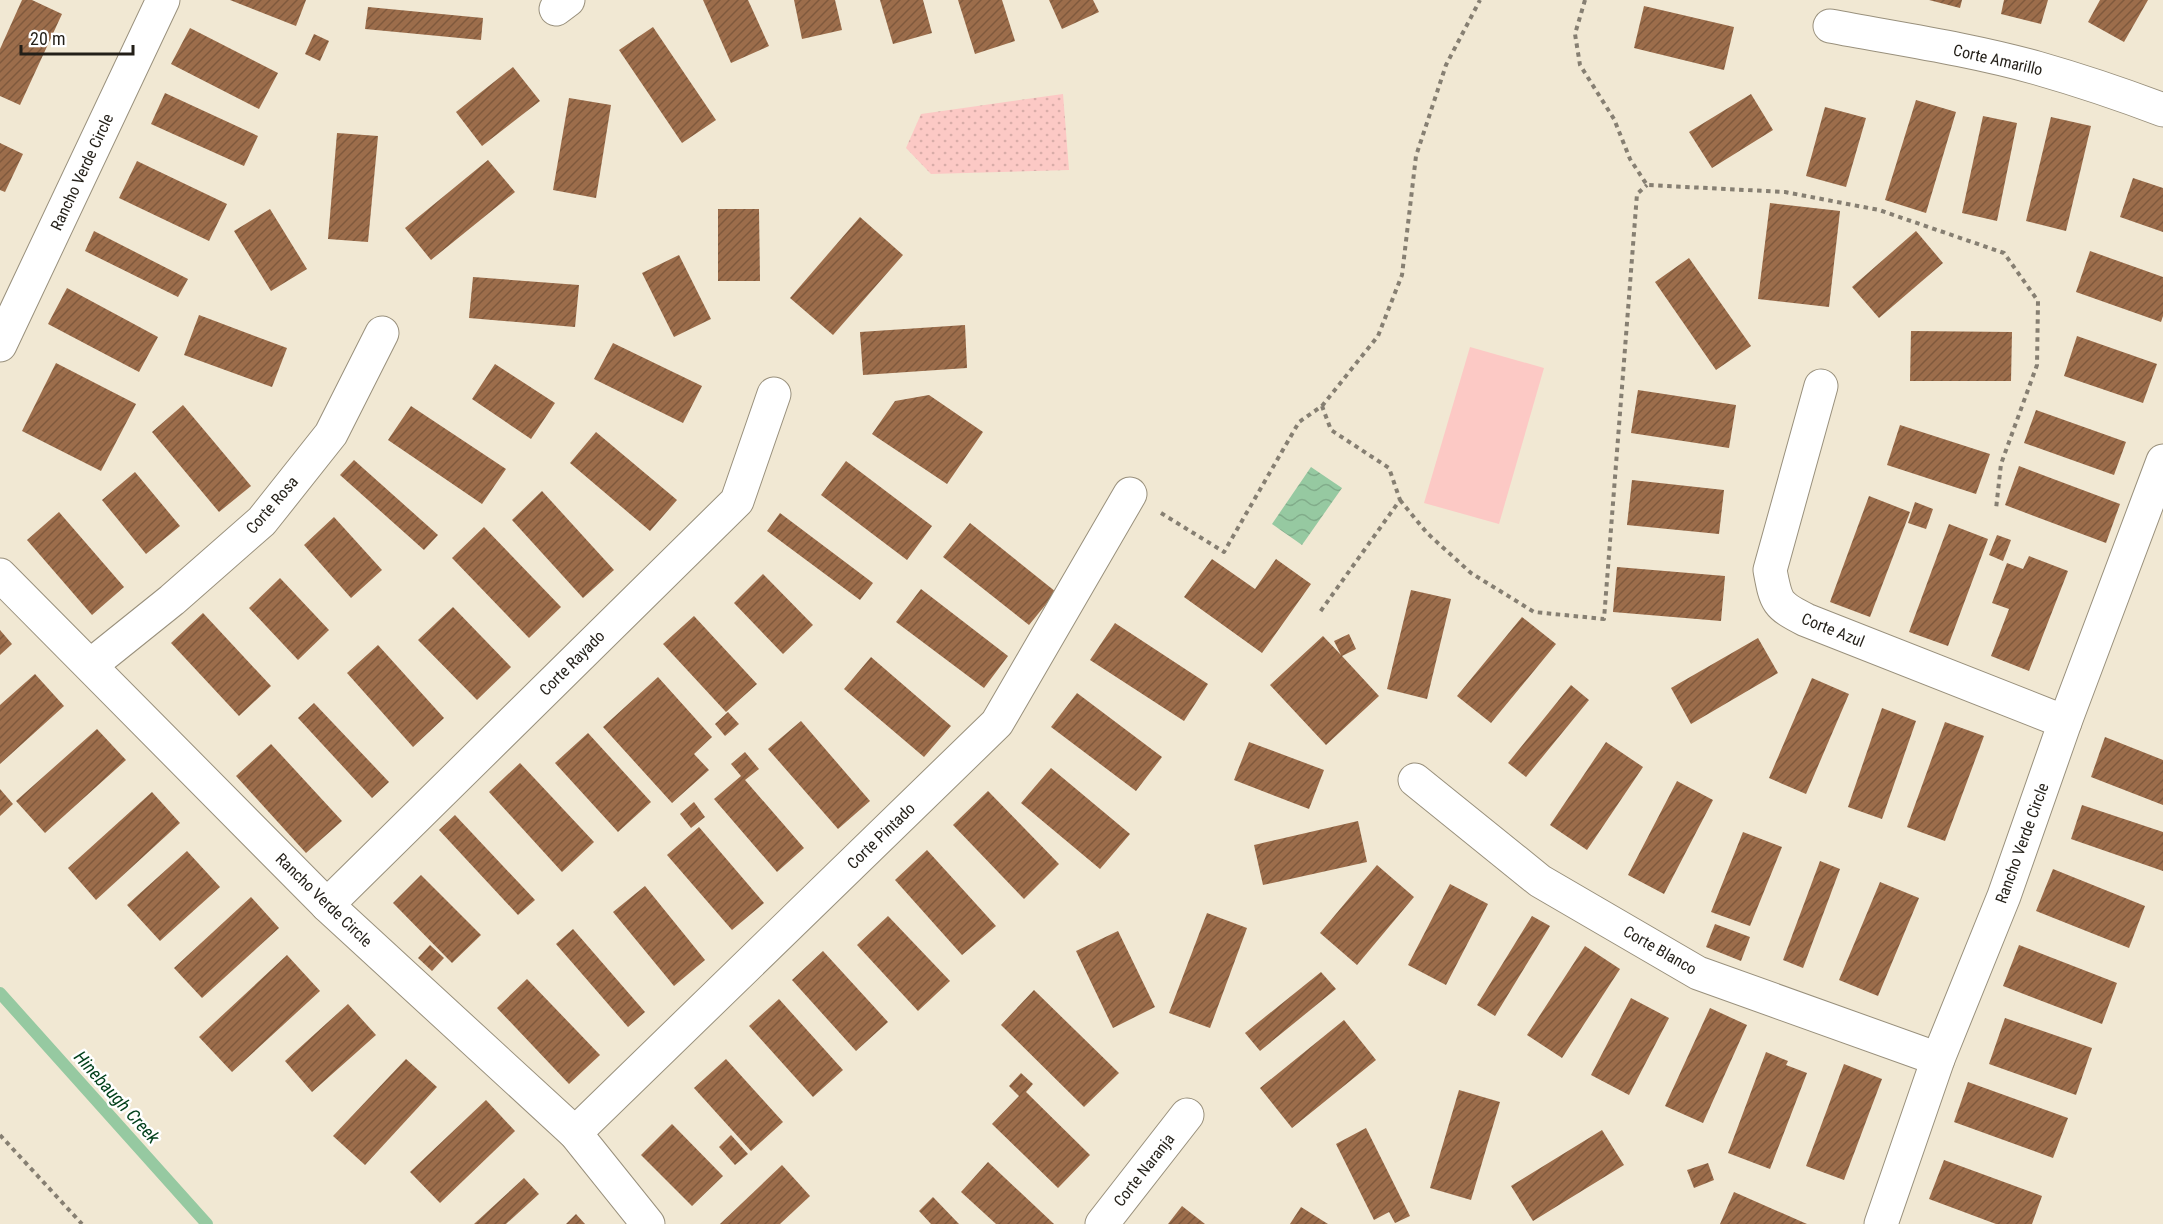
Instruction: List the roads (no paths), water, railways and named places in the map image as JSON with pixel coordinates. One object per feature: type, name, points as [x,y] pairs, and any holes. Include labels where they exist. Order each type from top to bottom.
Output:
[{"type":"street","name":"Rancho Verde Circle","points":[[0,345],[163,0]]},
{"type":"street","name":"Corte Amarillo","points":[[1830,26],[1952,49],[2035,68],[2117,93],[2163,110]]},
{"type":"street","name":"Corte Rosa","points":[[91,665],[172,600],[262,521],[331,434],[382,333]]},
{"type":"street","name":"Corte Azul","points":[[1821,386],[1770,570],[1775,599],[1787,610],[1806,620],[2066,722]]},
{"type":"street","name":"Corte Rayado","points":[[327,905],[737,501],[774,394]]},
{"type":"street","name":"Rancho Verde Circle","points":[[1881,1224],[1938,1059],[2004,896],[2163,461]]},
{"type":"street","name":"Corte Pintado","points":[[575,1133],[997,723],[1130,494]]},
{"type":"street","name":"Rancho Verde Circle","points":[[0,575],[327,905],[575,1133],[648,1224]]},
{"type":"street","name":"Corte Blanco","points":[[1415,780],[1540,881],[1698,973],[1938,1059]]},
{"type":"street","name":"Corte Naranja","points":[[1102,1224],[1187,1115]]},
{"type":"water","points":[[1311,467],[1342,488],[1302,545],[1272,524]]},
{"type":"waterway","name":"Hinebaugh Creek","points":[[0,993],[207,1224]]}]
